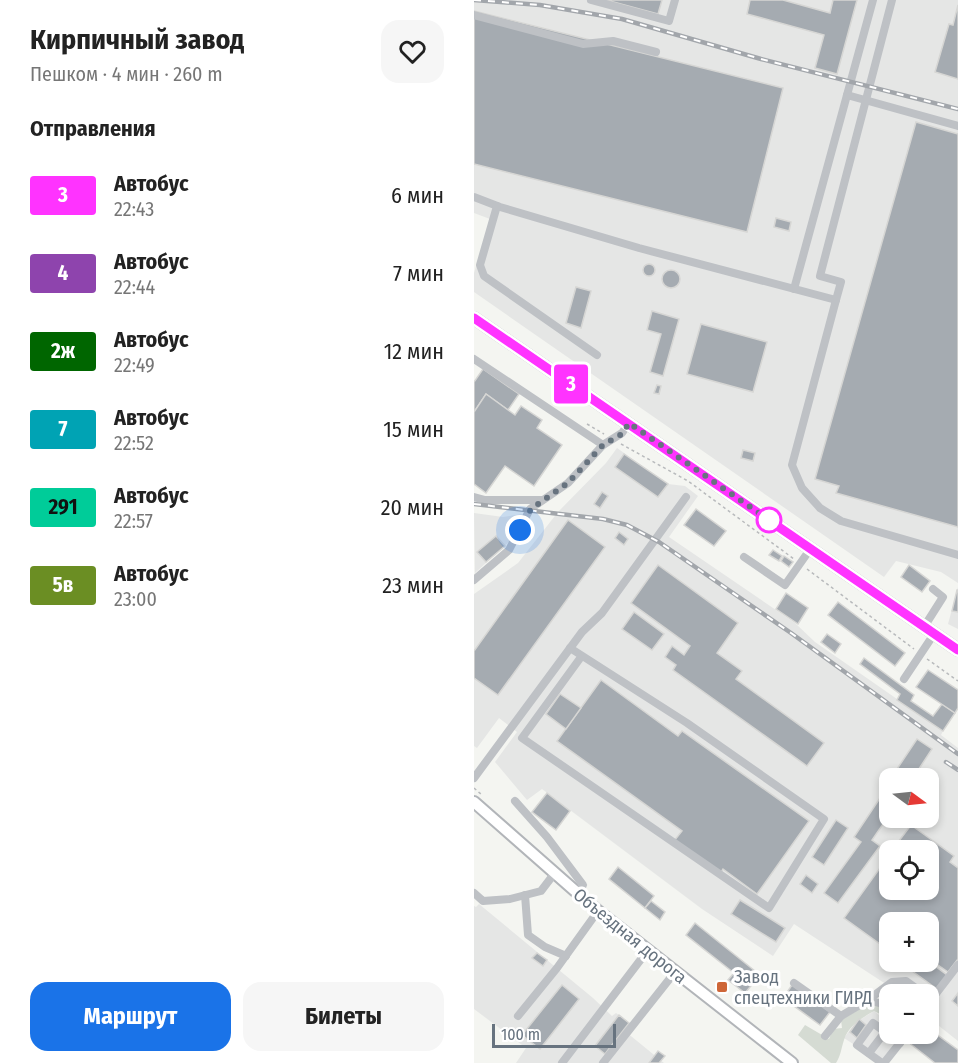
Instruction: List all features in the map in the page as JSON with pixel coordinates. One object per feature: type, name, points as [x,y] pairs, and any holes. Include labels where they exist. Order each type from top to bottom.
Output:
[{"type":"main road","points":[[474,318],[958,650]]},
{"type":"main road","name":"Объездная дорога","points":[[478,801],[577,894],[792,1063]]},
{"type":"street","points":[[591,0],[669,21],[675,0]]},
{"type":"street","points":[[794,289],[873,0]]},
{"type":"street","points":[[892,0],[820,276],[841,282],[792,465],[802,488],[819,508],[841,521],[958,555]]},
{"type":"street","points":[[474,15],[584,44],[613,41],[656,52]]},
{"type":"street","points":[[847,96],[958,126]]},
{"type":"street","points":[[474,198],[639,248],[836,300]]},
{"type":"street","points":[[497,206],[480,265],[484,276],[597,356]]},
{"type":"street","points":[[474,359],[603,445]]},
{"type":"street","points":[[474,580],[509,550],[531,509],[568,483],[603,445],[622,434],[629,423]]},
{"type":"street","points":[[474,496],[485,500],[543,500]]},
{"type":"street","points":[[474,778],[582,632],[602,613],[686,497]]},
{"type":"street","points":[[744,557],[785,585],[811,549]]},
{"type":"street","points":[[924,627],[943,597],[933,589]]},
{"type":"street","points":[[904,679],[934,634]]},
{"type":"street","points":[[570,648],[687,723],[824,819],[769,908],[522,738],[581,657]]},
{"type":"street","points":[[515,801],[547,837],[584,885],[577,894]]},
{"type":"street","points":[[475,896],[483,901],[541,891],[554,874]]},
{"type":"street","points":[[525,895],[528,935],[545,947],[566,957]]},
{"type":"street","points":[[518,1016],[566,957],[598,911]]},
{"type":"street","points":[[562,1063],[648,950]]},
{"type":"street","points":[[939,987],[958,965]]},
{"type":"street","points":[[603,1063],[675,972]]},
{"type":"street","points":[[889,984],[899,981],[906,981],[910,984]]},
{"type":"street","points":[[794,983],[841,1016]]},
{"type":"street","points":[[825,1036],[841,1016],[879,992]]},
{"type":"street","points":[[868,1000],[879,1003]]},
{"type":"street","points":[[879,1028],[873,1023],[857,1045],[883,1063],[899,1044]]},
{"type":"street","points":[[869,1053],[879,1040]]},
{"type":"path","points":[[587,424],[688,481],[958,681]]},
{"type":"path","points":[[474,788],[478,801]]},
{"type":"shaded area","points":[[474,0],[958,0],[958,583],[941,572],[896,561],[884,577],[474,292],[474,273],[490,219],[474,213]]},
{"type":"shaded area","points":[[617,448],[668,484],[685,486],[698,496],[669,537],[795,623],[815,642],[943,731],[941,735],[958,748],[958,1041],[939,1026],[939,984],[886,984],[794,924],[773,956],[702,909],[542,789],[527,800],[495,762],[517,732],[499,718],[477,748],[474,746],[474,594],[518,563],[558,512],[606,463]]},
{"type":"shaded area","points":[[474,513],[503,517],[522,514],[514,537],[475,573]]},
{"type":"shaded area","points":[[958,587],[958,629],[948,624]]},
{"type":"shaded area","points":[[479,904],[612,1016],[616,1013],[631,1024],[626,1032],[664,1063],[516,1063],[526,1048],[474,1009],[474,906]]},
{"type":"shaded area","points":[[870,1003],[879,1005],[879,1014],[874,1011],[856,1023],[846,1035],[836,1063],[831,1063],[798,1035],[805,1025],[829,1039],[833,1029],[842,1028],[841,1020]]},
{"type":"shaded area","points":[[874,1011],[879,1015],[879,1044],[896,1044],[882,1063],[844,1038],[855,1023]]},
{"type":"building","points":[[606,0],[662,0],[658,14]]},
{"type":"building","points":[[750,0],[783,0],[830,13],[833,0],[857,0],[837,74],[815,68],[824,35],[747,14]]},
{"type":"building","points":[[958,5],[958,79],[935,72],[949,24],[953,25]]},
{"type":"building","points":[[474,11],[783,88],[747,232],[474,164]]},
{"type":"building","points":[[916,122],[958,134],[958,527],[836,493],[839,486],[815,479]]},
{"type":"building","points":[[776,218],[791,222],[789,231],[774,227]]},
{"type":"building","points":[[651,264],[655,270],[651,276],[647,276],[643,268]]},
{"type":"building","points":[[671,270],[677,273],[680,279],[677,285],[671,288],[665,285],[662,279],[665,273]]},
{"type":"building","points":[[576,287],[591,291],[581,328],[566,323]]},
{"type":"building","points":[[652,311],[679,319],[663,376],[650,372],[661,334],[647,330]]},
{"type":"building","points":[[701,324],[767,342],[753,392],[687,374]]},
{"type":"building","points":[[483,369],[519,394],[508,410],[486,394],[474,412],[474,382]]},
{"type":"building","points":[[657,385],[661,386],[659,394],[654,393]]},
{"type":"building","points":[[486,394],[515,415],[521,406],[542,420],[537,428],[562,445],[534,486],[505,466],[486,493],[474,484],[474,412]]},
{"type":"building","points":[[743,450],[755,453],[753,461],[741,458]]},
{"type":"building","points":[[624,454],[668,484],[658,497],[615,467]]},
{"type":"building","points":[[602,492],[608,496],[600,508],[594,504]]},
{"type":"building","points":[[696,509],[726,531],[714,546],[684,525]]},
{"type":"building","points":[[568,520],[605,547],[498,695],[474,678],[474,651]]},
{"type":"building","points":[[619,532],[628,539],[624,545],[615,538]]},
{"type":"building","points":[[496,536],[505,546],[486,562],[477,552]]},
{"type":"building","points":[[773,550],[782,556],[779,561],[769,555]]},
{"type":"building","points":[[784,556],[793,562],[789,567],[781,561]]},
{"type":"building","points":[[658,565],[738,623],[717,653],[742,671],[736,679],[824,743],[807,766],[673,670],[676,665],[665,657],[672,646],[684,655],[690,646],[631,603]]},
{"type":"building","points":[[909,565],[930,581],[922,592],[901,577]]},
{"type":"building","points":[[958,590],[958,612],[952,611]]},
{"type":"building","points":[[786,593],[808,608],[798,624],[776,609]]},
{"type":"building","points":[[838,602],[905,653],[895,666],[828,615]]},
{"type":"building","points":[[634,612],[664,634],[652,650],[622,629]]},
{"type":"building","points":[[827,634],[841,644],[835,653],[821,642]]},
{"type":"building","points":[[864,658],[914,695],[911,701],[933,716],[942,704],[955,713],[943,731],[897,700],[900,694],[860,664]]},
{"type":"building","points":[[928,670],[958,690],[958,708],[955,713],[916,687]]},
{"type":"building","points":[[601,680],[678,736],[682,731],[809,821],[757,894],[723,869],[720,874],[674,841],[682,831],[557,741]]},
{"type":"building","points":[[560,694],[581,708],[566,729],[546,714]]},
{"type":"building","points":[[917,739],[932,749],[920,768],[898,768]]},
{"type":"building","points":[[547,793],[570,811],[556,830],[532,812]]},
{"type":"building","points":[[879,800],[880,828],[872,840],[879,847],[838,903],[824,893],[861,842],[854,837]]},
{"type":"building","points":[[836,820],[848,828],[824,865],[812,857]]},
{"type":"building","points":[[909,828],[915,828],[932,840],[900,840]]},
{"type":"building","points":[[939,845],[954,856],[950,862],[958,868],[958,959],[948,972],[939,966],[939,912],[879,912],[879,943],[844,918],[879,869],[879,900],[939,900]]},
{"type":"building","points":[[618,867],[654,896],[645,908],[609,879]]},
{"type":"building","points":[[806,875],[818,884],[812,893],[800,884]]},
{"type":"building","points":[[740,900],[785,928],[776,942],[731,914]]},
{"type":"building","points":[[651,901],[665,912],[660,920],[645,908]]},
{"type":"building","points":[[695,923],[760,975],[745,993],[728,980],[734,973],[686,935]]},
{"type":"building","points":[[537,953],[547,960],[543,966],[532,958]]},
{"type":"building","points":[[939,969],[947,975],[939,986],[939,984],[930,984],[913,972],[939,972]]},
{"type":"building","points":[[562,985],[579,999],[540,1049],[522,1035]]},
{"type":"building","points":[[792,985],[830,1012],[820,1025],[783,998]]},
{"type":"building","points":[[958,993],[958,1006],[952,1001]]},
{"type":"building","points":[[619,1015],[629,1023],[605,1054],[595,1046]]},
{"type":"building","points":[[859,1019],[866,1025],[857,1038],[850,1032]]},
{"type":"building","points":[[939,1036],[958,1050],[958,1063],[935,1063],[911,1044],[939,1044]]},
{"type":"building","points":[[658,1051],[665,1056],[659,1063],[649,1063]]},
{"type":"railway","points":[[474,0],[540,5],[622,19],[761,59],[958,109]]},
{"type":"railway","points":[[474,504],[603,519],[627,525],[659,542],[791,633],[958,754]]},
{"type":"railway","points":[[946,762],[958,770]]},
{"type":"bus line","name":"3","points":[[474,318],[958,650]]},
{"type":"place","name":"Завод спецтехники ГИРД","points":[[722,987]]},
{"type":"route","points":[[520,530],[531,509],[568,483],[603,445],[622,434],[629,423],[769,520]]}]
